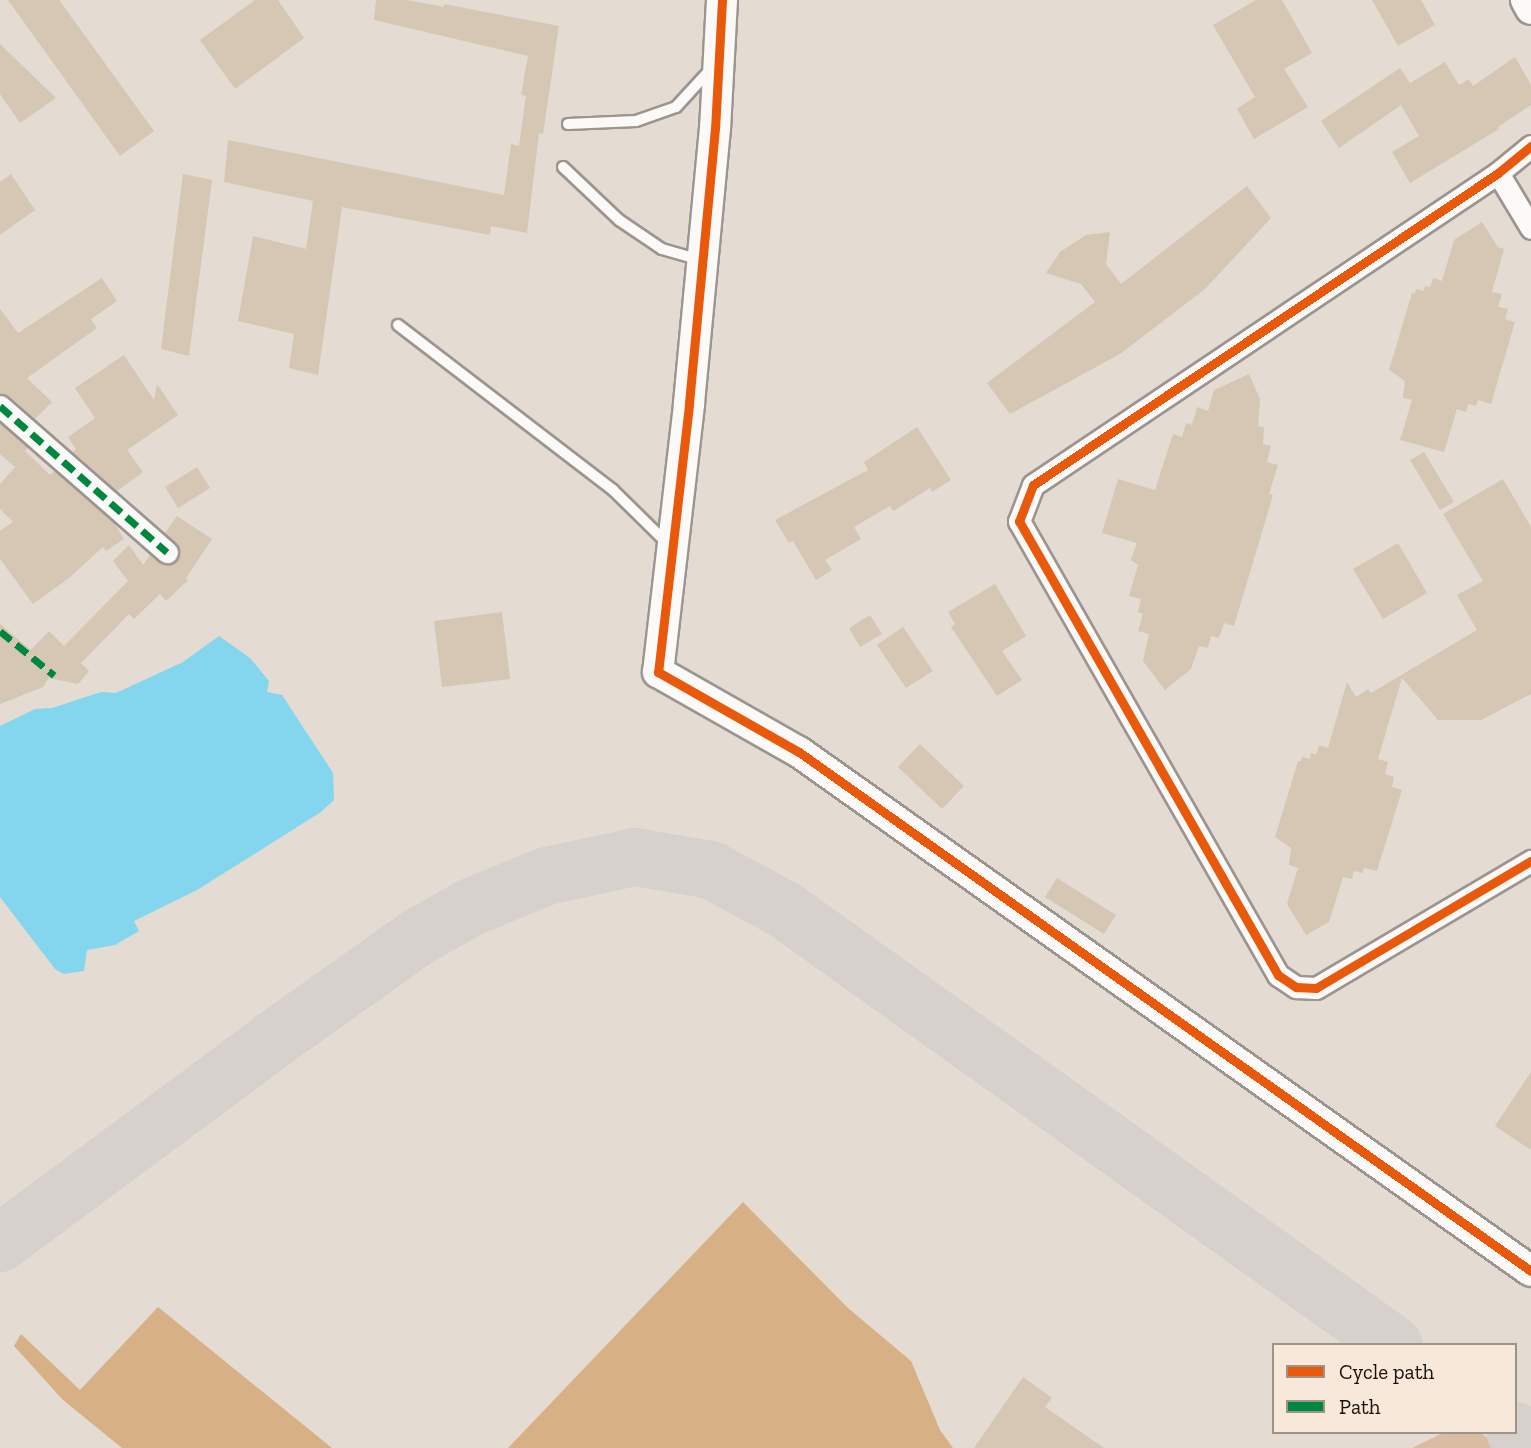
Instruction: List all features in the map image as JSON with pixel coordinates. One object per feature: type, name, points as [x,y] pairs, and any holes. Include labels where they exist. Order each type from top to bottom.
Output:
[{"type":"street","points":[[722,0],[703,261],[658,672],[799,752],[1531,1271]]},
{"type":"street","points":[[1527,0],[1531,9]]},
{"type":"street","points":[[1531,146],[1498,173],[1358,264],[1033,485],[1018,521],[1278,975],[1296,987],[1316,988],[1531,861]]},
{"type":"street","points":[[1498,173],[1531,228]]},
{"type":"street","points":[[0,406],[167,552]]},
{"type":"lane","points":[[568,124],[636,121],[676,107],[719,60]]},
{"type":"lane","points":[[563,167],[619,220],[662,249],[703,261]]},
{"type":"lane","points":[[398,325],[612,490],[672,548]]},
{"type":"shaded area","points":[[743,1202],[848,1308],[911,1361],[940,1430],[953,1448],[508,1448]]},
{"type":"shaded area","points":[[158,1307],[332,1448],[122,1448],[63,1400],[14,1346],[21,1334],[80,1390]]},
{"type":"shaded area","points":[[1441,1434],[1482,1434],[1502,1448],[1412,1448]]},
{"type":"water","points":[[219,636],[250,658],[269,681],[267,692],[282,695],[333,773],[334,800],[321,812],[197,890],[134,921],[139,931],[115,945],[87,950],[84,971],[64,974],[55,969],[0,897],[0,726],[35,709],[52,708],[101,692],[116,693],[183,662]]},
{"type":"building","points":[[8,0],[59,0],[154,131],[120,156]]},
{"type":"building","points":[[255,0],[278,0],[304,38],[235,89],[200,40]]},
{"type":"building","points":[[376,0],[407,0],[444,7],[444,4],[559,26],[543,134],[539,133],[527,233],[491,226],[490,235],[342,207],[318,375],[289,368],[294,334],[238,321],[253,236],[306,249],[313,201],[224,182],[228,140],[504,195],[511,144],[519,146],[526,96],[521,95],[528,56],[374,20]]},
{"type":"building","points":[[1256,0],[1282,0],[1312,53],[1284,69],[1308,107],[1254,139],[1237,109],[1255,97],[1213,25]]},
{"type":"building","points":[[1372,0],[1421,0],[1435,25],[1398,46]]},
{"type":"building","points":[[0,44],[56,98],[20,123],[0,94]]},
{"type":"building","points":[[1515,57],[1531,85],[1531,105],[1498,127],[1499,129],[1410,183],[1392,152],[1419,136],[1401,105],[1339,148],[1321,121],[1400,68],[1410,83],[1445,62],[1459,85],[1469,79],[1473,86]]},
{"type":"building","points":[[11,174],[35,210],[0,235],[0,182]]},
{"type":"building","points":[[183,174],[212,180],[189,356],[161,349]]},
{"type":"building","points":[[1247,186],[1271,218],[1205,289],[1120,354],[1010,414],[987,383],[1095,302],[1081,284],[1046,273],[1060,252],[1086,235],[1110,232],[1106,264],[1121,284]]},
{"type":"building","points":[[1482,222],[1498,247],[1504,249],[1492,292],[1502,294],[1498,307],[1508,309],[1505,319],[1515,322],[1491,404],[1478,400],[1476,406],[1468,404],[1466,412],[1457,409],[1444,452],[1400,440],[1412,400],[1403,398],[1405,381],[1389,370],[1412,293],[1415,294],[1416,289],[1424,291],[1425,286],[1430,287],[1433,278],[1442,281],[1454,240]]},
{"type":"building","points":[[102,278],[117,301],[91,319],[97,328],[27,378],[52,402],[35,419],[9,396],[0,393],[0,309],[18,333]]},
{"type":"building","points":[[124,355],[154,400],[157,384],[178,415],[127,450],[143,472],[117,491],[73,452],[76,449],[68,437],[95,418],[75,388]]},
{"type":"building","points":[[1249,374],[1260,399],[1258,426],[1264,427],[1263,444],[1271,446],[1267,462],[1278,465],[1269,494],[1273,495],[1234,626],[1224,623],[1219,638],[1211,636],[1208,648],[1199,646],[1191,669],[1165,690],[1143,661],[1149,634],[1138,631],[1143,614],[1138,612],[1141,599],[1129,596],[1138,565],[1131,560],[1137,543],[1102,533],[1118,479],[1155,490],[1173,434],[1182,437],[1186,423],[1192,425],[1197,407],[1208,411],[1214,390]]},
{"type":"building","points":[[0,423],[28,448],[25,451],[50,475],[54,471],[114,523],[124,539],[106,551],[103,547],[69,578],[33,604],[0,559],[0,531],[13,522],[0,509],[0,484],[15,467],[0,454]]},
{"type":"building","points":[[917,427],[951,480],[932,492],[930,488],[893,511],[890,506],[854,527],[861,539],[825,560],[832,570],[816,580],[793,541],[789,543],[775,520],[868,470],[864,462]]},
{"type":"building","points":[[1424,452],[1454,502],[1440,510],[1410,460]]},
{"type":"building","points":[[197,467],[210,488],[178,508],[165,487]]},
{"type":"building","points":[[1503,479],[1531,527],[1531,694],[1481,720],[1438,720],[1402,678],[1378,759],[1388,762],[1385,774],[1394,777],[1392,787],[1402,790],[1377,871],[1364,868],[1362,873],[1354,871],[1352,879],[1343,877],[1329,922],[1306,935],[1287,904],[1298,868],[1289,865],[1291,848],[1275,837],[1298,761],[1301,761],[1302,757],[1310,759],[1311,753],[1316,755],[1319,745],[1328,748],[1347,682],[1356,697],[1368,689],[1371,693],[1477,630],[1457,595],[1483,581],[1443,514]]},
{"type":"building","points":[[177,516],[212,539],[186,578],[188,580],[166,601],[160,594],[134,619],[129,614],[81,663],[89,671],[78,684],[49,678],[43,687],[0,704],[0,624],[31,650],[49,631],[64,646],[128,581],[113,561],[129,545],[143,565],[150,555],[165,565],[177,560],[179,547],[165,533]]},
{"type":"building","points":[[1398,543],[1427,593],[1383,619],[1353,569]]},
{"type":"building","points":[[995,584],[1026,636],[1002,651],[1022,680],[997,696],[951,627],[955,624],[948,612]]},
{"type":"building","points":[[502,612],[510,679],[442,687],[434,621]]},
{"type":"building","points":[[870,615],[882,634],[860,647],[849,628]]},
{"type":"building","points":[[903,627],[933,671],[906,688],[877,645]]},
{"type":"building","points":[[920,744],[964,786],[942,809],[898,767]]},
{"type":"building","points":[[1057,878],[1116,915],[1104,934],[1045,897]]},
{"type":"building","points":[[1531,1072],[1531,1150],[1495,1126]]},
{"type":"building","points":[[1023,1377],[1052,1398],[1045,1407],[1104,1448],[974,1448]]},
{"type":"taxiway","points":[[0,1243],[273,1040],[418,937],[471,907],[547,876],[635,857],[711,870],[785,910],[1391,1343]]},
{"type":"taxiway","points":[[1517,1432],[1531,1443]]},
{"type":"marked path","points":[[0,406],[167,552]]},
{"type":"marked path","points":[[0,631],[54,675]]},
{"type":"cycle path","points":[[722,0],[715,128],[689,405],[658,672],[799,752],[1531,1271]]},
{"type":"cycle path","points":[[1531,146],[1498,173],[1033,485],[1019,521],[1278,975],[1296,987],[1316,988],[1531,861]]}]
